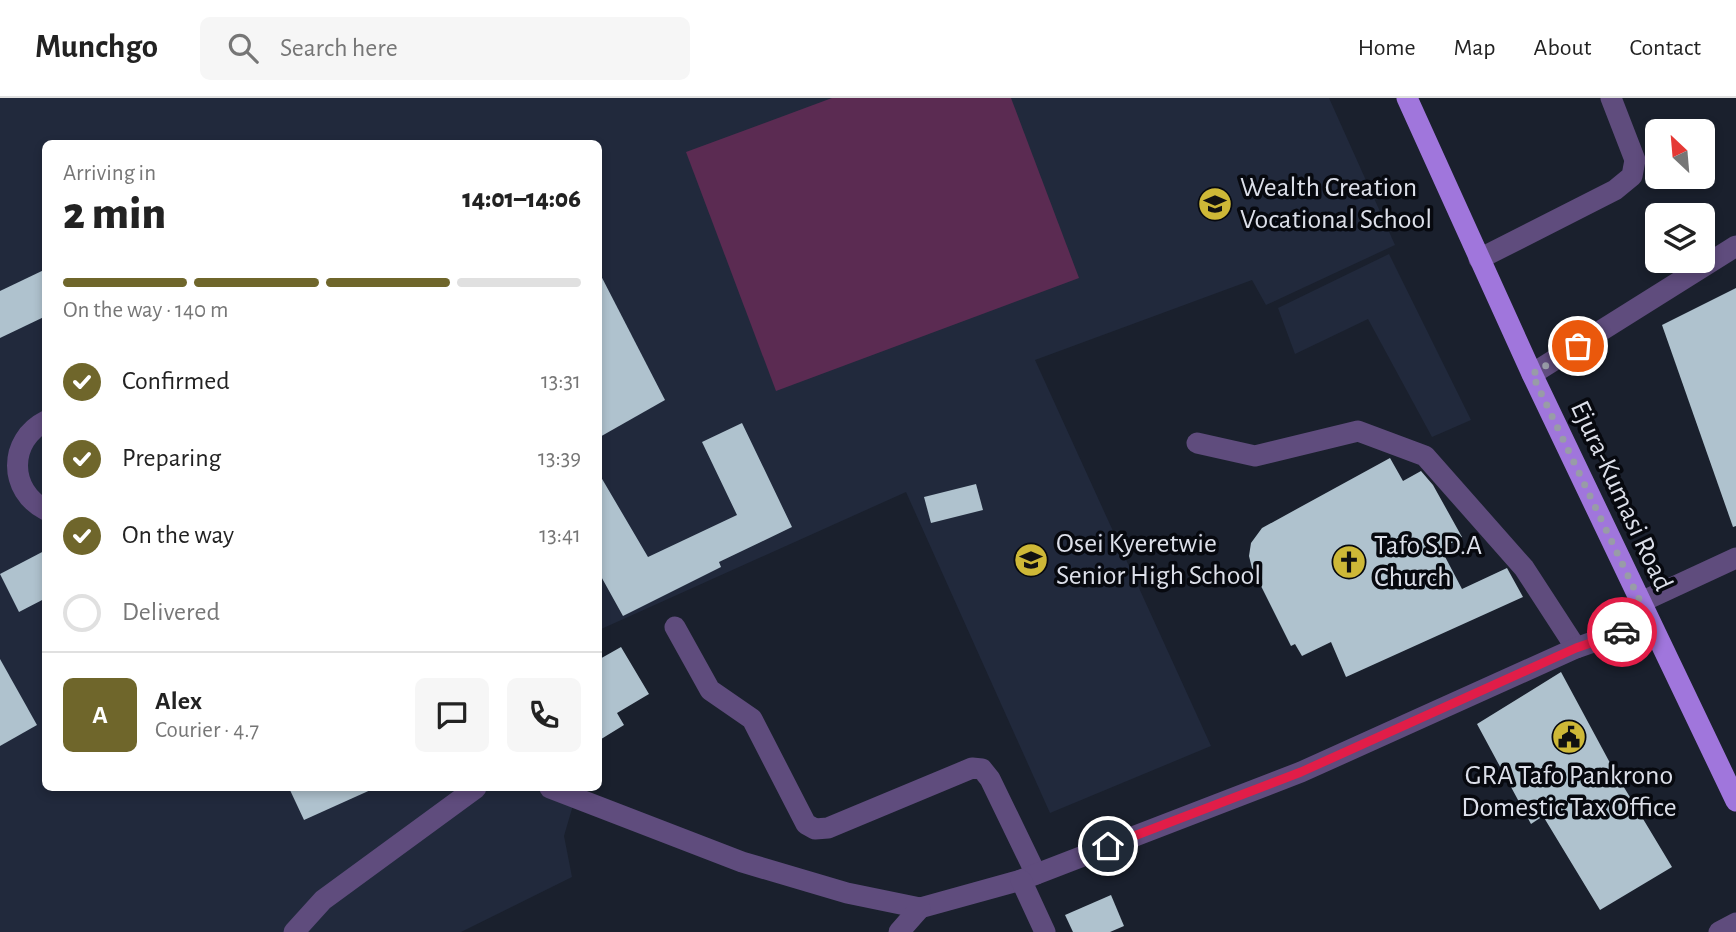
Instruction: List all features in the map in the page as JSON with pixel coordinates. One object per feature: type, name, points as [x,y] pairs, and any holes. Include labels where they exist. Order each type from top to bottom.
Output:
[{"type":"main road","name":"Ejura-Kumasi Road","points":[[1407,98],[1532,374],[1736,801]]},
{"type":"street","points":[[1479,259],[1615,190],[1632,176],[1635,160],[1611,98]]},
{"type":"street","points":[[1532,374],[1736,246]]},
{"type":"street","points":[[42,424],[30,431],[22,442],[10,485],[42,507]]},
{"type":"street","points":[[1197,443],[1255,456],[1358,432],[1426,456],[1524,568],[1576,648]]},
{"type":"street","points":[[558,791],[742,862],[847,893],[920,908],[1029,877],[1301,772],[1576,648],[1645,612],[1736,558]]},
{"type":"street","points":[[675,627],[710,690],[752,719],[806,824],[815,830],[828,828],[972,768],[982,769],[990,779],[1029,877],[1045,932]]},
{"type":"street","points":[[294,932],[323,900],[472,791]]},
{"type":"street","points":[[899,932],[920,908]]},
{"type":"street","points":[[1719,932],[1736,923]]},
{"type":"shaded area","name":"Osei Kyeretwie Senior High School","points":[[0,98],[1329,98],[1395,245],[1266,305],[1252,280],[1035,360],[1211,746],[1050,813],[906,492],[602,629],[602,140],[42,140],[42,791],[577,791],[564,836],[572,877],[461,932],[0,932]]},
{"type":"shaded area","points":[[832,98],[1011,98],[1079,278],[776,391],[686,152]]},
{"type":"shaded area","points":[[1389,254],[1471,420],[1432,437],[1368,319],[1295,354],[1278,308]]},
{"type":"building","points":[[42,271],[42,318],[0,338],[0,291]]},
{"type":"building","points":[[602,278],[665,400],[602,436]]},
{"type":"building","points":[[1736,288],[1736,526],[1733,527],[1662,325]]},
{"type":"building","points":[[742,423],[792,527],[719,562],[721,567],[623,616],[602,578],[602,479],[648,557],[737,515],[702,442]]},
{"type":"building","name":"Tafo S.D.A Church","points":[[1390,458],[1403,481],[1421,471],[1433,485],[1462,537],[1441,549],[1462,589],[1507,568],[1523,597],[1346,677],[1331,642],[1302,656],[1295,644],[1291,646],[1252,568],[1249,556],[1251,543],[1262,528]]},
{"type":"building","points":[[976,484],[983,510],[931,523],[924,497]]},
{"type":"building","points":[[42,552],[42,600],[19,612],[0,574]]},
{"type":"building","points":[[621,647],[649,694],[617,713],[624,725],[602,739],[602,658]]},
{"type":"building","points":[[0,659],[37,725],[0,746]]},
{"type":"building","points":[[1561,672],[1616,774],[1672,867],[1600,910],[1543,816],[1531,824],[1477,724]]},
{"type":"building","points":[[290,791],[368,791],[304,820]]},
{"type":"building","points":[[1111,895],[1124,926],[1110,932],[1073,932],[1065,915]]},
{"type":"way so far","points":[[1578,346],[1532,374],[1650,622],[1622,632]]},
{"type":"place","name":"Wealth Creation Vocational School","points":[[1215,204]]},
{"type":"place","name":"Osei Kyeretwie Senior High School","points":[[1031,560]]},
{"type":"place","name":"Tafo S.D.A Church","points":[[1349,562]]},
{"type":"place","name":"GRA Tafo Pankrono Domestic Tax Office","points":[[1569,737]]},
{"type":"route","points":[[1108,846],[1301,772],[1576,648],[1622,632]]}]
